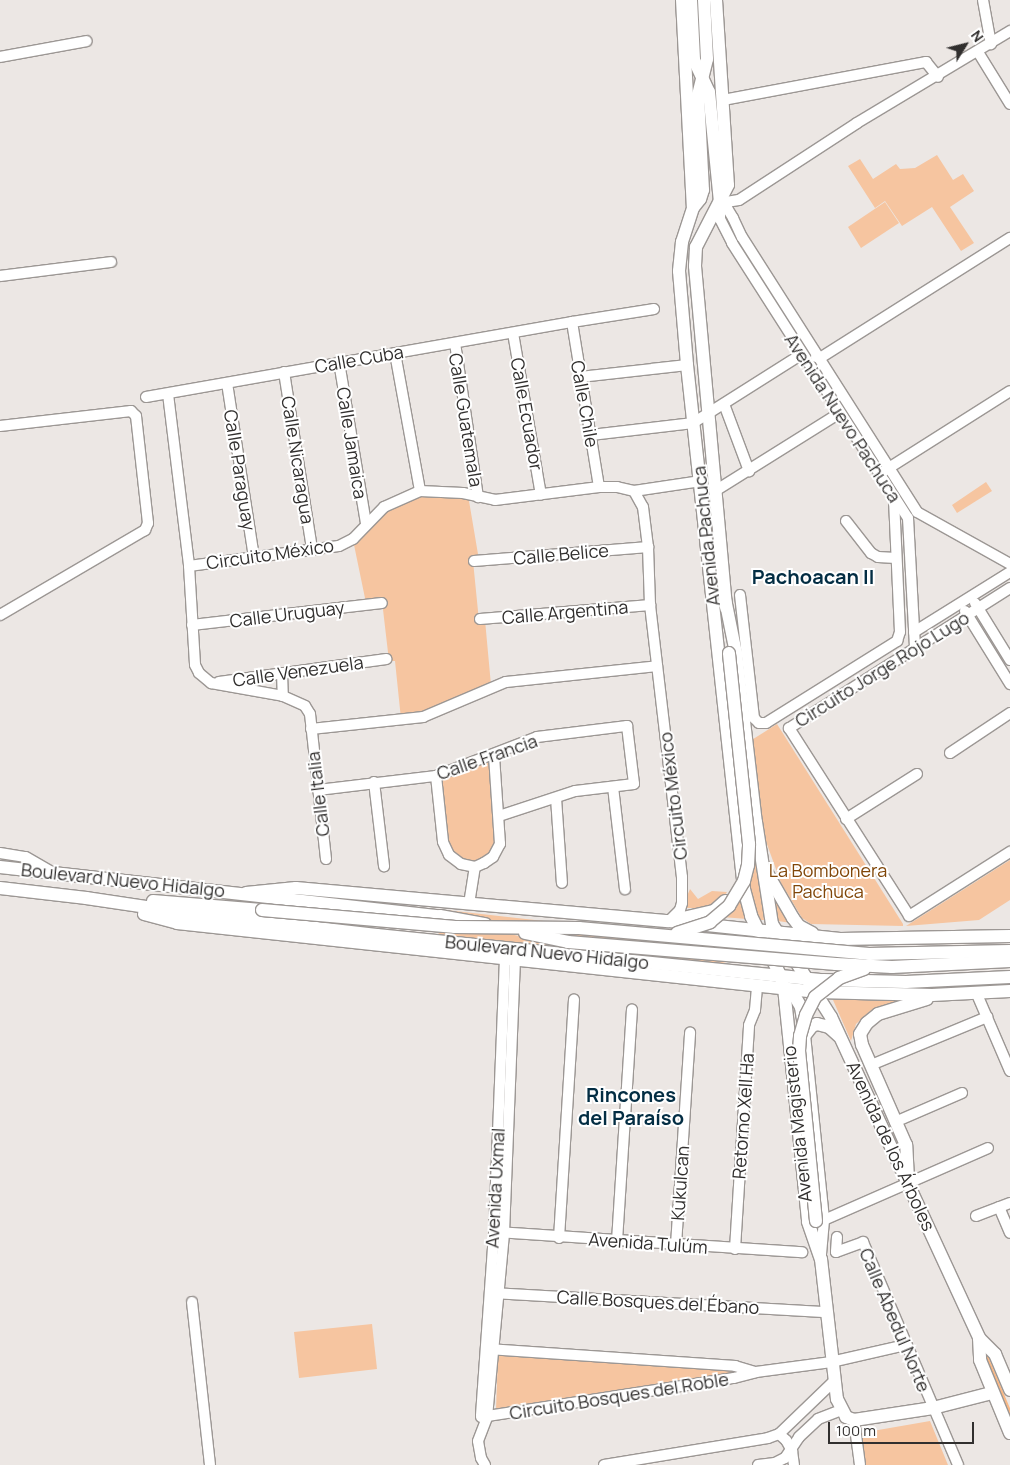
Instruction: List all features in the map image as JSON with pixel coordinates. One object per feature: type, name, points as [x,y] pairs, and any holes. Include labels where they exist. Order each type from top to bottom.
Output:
[{"type":"main road","points":[[682,0],[693,208],[720,203],[709,92],[694,60],[691,0]]},
{"type":"main road","name":"Avenida Pachuca","points":[[704,0],[707,59],[698,95],[703,190],[700,199],[693,208],[682,242],[679,271],[693,423],[741,865],[746,899],[758,930]]},
{"type":"main road","name":"Avenida Nuevo Pachuca","points":[[716,0],[728,185],[720,203]]},
{"type":"main road","name":"Avenida Pachuca","points":[[720,203],[696,247],[695,266],[725,599]]},
{"type":"main road","points":[[667,935],[698,928],[719,916],[738,894],[748,865],[749,844],[725,599]]},
{"type":"main road","points":[[725,599],[736,652],[756,822],[764,865],[770,918],[776,932],[794,960]]},
{"type":"main road","points":[[0,859],[22,862],[55,873]]},
{"type":"main road","points":[[669,921],[714,911],[730,895],[741,865]]},
{"type":"main road","points":[[764,865],[799,926],[819,936]]},
{"type":"main road","name":"Boulevard Nuevo Hidalgo","points":[[0,867],[246,893],[453,918],[568,942],[873,966],[1010,961]]},
{"type":"main road","name":"Boulevard Nuevo Hidalgo","points":[[0,888],[86,898],[186,913],[568,955],[721,969],[782,981],[807,978],[906,982],[1010,977]]},
{"type":"main road","name":"Boulevard Nuevo Hidalgo","points":[[246,893],[296,888],[669,921],[840,939],[1010,936]]},
{"type":"main road","points":[[86,898],[177,923],[757,985],[782,981]]},
{"type":"main road","name":"Boulevard Nuevo Hidalgo","points":[[86,898],[185,902],[455,927],[579,928],[869,954],[1010,951]]},
{"type":"main road","points":[[758,930],[782,981],[802,1007],[805,1035]]},
{"type":"main road","points":[[721,969],[768,951],[774,944],[776,932]]},
{"type":"main road","points":[[782,981],[787,965],[840,939]]},
{"type":"main road","points":[[535,962],[568,955]]},
{"type":"main road","name":"Avenida de los Árboles","points":[[794,960],[817,992],[841,1037],[979,1338],[995,1354],[1009,1387]]},
{"type":"main road","points":[[820,1259],[820,1220],[799,1051],[802,1025],[813,1002],[824,989],[849,974],[873,966]]},
{"type":"main road","points":[[727,982],[782,981],[817,992],[932,995],[1010,991]]},
{"type":"main road","name":"Avenida Magisterio","points":[[782,981],[808,1222],[820,1259],[831,1362],[842,1410]]},
{"type":"main road","points":[[757,985],[775,994],[780,1000],[786,1020]]},
{"type":"main road","points":[[908,1184],[906,1145],[860,1039],[867,1024],[878,1014],[926,999],[932,995]]},
{"type":"main road","points":[[805,1035],[812,1026],[823,1024],[841,1037]]},
{"type":"main road","name":"Avenida de los Árboles","points":[[979,1338],[980,1360],[1010,1433]]},
{"type":"main road","points":[[842,1410],[846,1418],[854,1420],[933,1408],[992,1393]]},
{"type":"street","points":[[983,0],[991,44]]},
{"type":"street","points":[[720,203],[739,200],[857,123],[938,77],[1010,31]]},
{"type":"street","points":[[0,57],[87,41]]},
{"type":"street","points":[[978,52],[1010,104]]},
{"type":"street","points":[[723,100],[926,62],[938,77]]},
{"type":"street","name":"Avenida Nuevo Pachuca","points":[[720,203],[720,219],[725,231],[908,518],[915,649]]},
{"type":"street","name":"Avenida Nuevo Pachuca","points":[[720,203],[727,208],[734,218],[742,236],[917,512],[1010,564]]},
{"type":"street","points":[[591,435],[693,423],[802,354],[820,358],[1010,238]]},
{"type":"street","points":[[0,276],[111,262]]},
{"type":"street","name":"Calle Cuba","points":[[146,398],[339,362],[454,344],[572,322],[654,310]]},
{"type":"street","name":"Calle Chile","points":[[572,322],[599,487]]},
{"type":"street","name":"Calle Ecuador","points":[[514,333],[541,495]]},
{"type":"street","name":"Calle Guatemala","points":[[454,344],[478,497]]},
{"type":"street","points":[[395,353],[420,491]]},
{"type":"street","name":"Calle Jamaica","points":[[339,362],[366,524]]},
{"type":"street","points":[[580,377],[687,365]]},
{"type":"street","name":"Calle Nicaragua","points":[[284,372],[312,548]]},
{"type":"street","name":"Calle Paraguay","points":[[227,383],[254,557]]},
{"type":"street","points":[[879,474],[1010,391]]},
{"type":"street","points":[[168,394],[189,566]]},
{"type":"street","points":[[724,404],[749,471]]},
{"type":"street","points":[[0,426],[131,411],[136,416],[148,523],[145,530],[0,615]]},
{"type":"street","points":[[715,491],[840,413]]},
{"type":"street","points":[[634,491],[694,482]]},
{"type":"street","name":"Circuito México","points":[[211,683],[199,674],[195,665],[189,566],[312,548],[339,546],[353,539],[384,507],[420,491],[463,493],[495,500],[599,487],[617,486],[634,491],[643,507],[648,547],[650,604],[682,877],[682,903],[680,910],[669,921]]},
{"type":"street","points":[[740,595],[754,718],[759,723],[766,723],[897,641],[900,632],[894,497]]},
{"type":"street","points":[[896,526],[917,512]]},
{"type":"street","points":[[846,521],[871,553],[878,557],[896,558]]},
{"type":"street","name":"Calle Belice","points":[[474,561],[648,547]]},
{"type":"street","name":"Circuito Jorge Rojo Lugo","points":[[914,632],[1010,572]]},
{"type":"street","name":"Circuito Jorge Rojo Lugo","points":[[1010,588],[789,728],[909,916],[1010,852]]},
{"type":"street","points":[[970,597],[1010,660]]},
{"type":"street","name":"Calle Uruguay","points":[[192,625],[382,603]]},
{"type":"street","name":"Calle Argentina","points":[[480,619],[650,604]]},
{"type":"street","points":[[960,604],[1010,684]]},
{"type":"street","points":[[991,653],[1002,646]]},
{"type":"street","name":"Calle Venezuela","points":[[211,683],[282,672],[386,660]]},
{"type":"street","points":[[211,683],[284,696],[305,706],[310,714],[311,729],[423,717],[506,682],[657,666]]},
{"type":"street","points":[[282,672],[284,696]]},
{"type":"street","points":[[950,753],[1010,713]]},
{"type":"street","name":"Calle Francia","points":[[318,790],[436,776],[494,756],[537,737],[627,726],[634,784],[612,787]]},
{"type":"street","name":"Calle Italia","points":[[311,729],[326,859]]},
{"type":"street","points":[[436,776],[443,842],[449,855],[460,864],[475,866],[484,864],[493,856],[500,844],[494,756]]},
{"type":"street","points":[[846,819],[917,774]]},
{"type":"street","points":[[374,782],[384,866]]},
{"type":"street","points":[[499,816],[575,791],[612,787],[625,889]]},
{"type":"street","points":[[556,798],[562,882]]},
{"type":"street","points":[[0,853],[26,857],[55,873]]},
{"type":"street","points":[[469,904],[475,866]]},
{"type":"street","name":"Avenida Uxmal","points":[[485,1465],[480,1458],[478,1441],[484,1419],[499,1232],[510,960]]},
{"type":"street","name":"Retorno Xell Ha","points":[[734,1249],[749,1025],[755,1010],[757,985]]},
{"type":"street","points":[[976,992],[1010,1071]]},
{"type":"street","points":[[559,1238],[574,999]]},
{"type":"street","points":[[618,1241],[632,1010]]},
{"type":"street","points":[[871,1065],[987,1017]]},
{"type":"street","name":"Kukulcan","points":[[676,1245],[690,1032]]},
{"type":"street","name":"Avenida Magisterio","points":[[805,1035],[820,1220]]},
{"type":"street","points":[[895,1122],[962,1093]]},
{"type":"street","points":[[820,1220],[908,1184],[988,1148]]},
{"type":"street","points":[[976,1216],[1010,1203]]},
{"type":"street","points":[[999,1207],[1010,1233]]},
{"type":"street","name":"Avenida Tulúm","points":[[499,1232],[559,1238],[802,1252]]},
{"type":"street","name":"Calle Abedul Norte","points":[[837,1237],[836,1252],[863,1242],[958,1465]]},
{"type":"street","name":"Calle Bosques del Ébano","points":[[494,1293],[826,1312]]},
{"type":"street","points":[[192,1302],[210,1465]]},
{"type":"street","name":"Circuito Bosques del Roble","points":[[484,1419],[734,1378],[756,1372],[831,1362],[906,1345]]},
{"type":"street","name":"Circuito Bosques del Roble","points":[[490,1349],[735,1366],[756,1372]]},
{"type":"street","points":[[604,1465],[768,1438],[779,1434],[834,1381]]},
{"type":"street","points":[[758,1465],[775,1463],[785,1458],[792,1451],[799,1437],[818,1419],[842,1410]]},
{"type":"street","points":[[854,1420],[860,1465]]},
{"type":"street","points":[[779,1434],[786,1440],[792,1451],[794,1465]]},
{"type":"green space","points":[[937,155],[953,180],[963,174],[974,191],[950,207],[974,243],[961,251],[932,207],[902,226],[885,201],[875,208],[848,166],[860,159],[873,179],[896,164],[900,169],[915,168]]},
{"type":"green space","points":[[885,202],[899,223],[861,248],[848,227]]},
{"type":"green space","points":[[986,482],[992,491],[957,513],[952,505]]},
{"type":"green space","points":[[421,492],[468,495],[479,560],[473,561],[479,621],[485,620],[491,685],[442,712],[401,719],[395,661],[389,661],[382,601],[366,603],[353,540],[385,508]]},
{"type":"green space","name":"La Bombonera Pachuca","points":[[777,724],[903,926],[811,924],[802,918],[781,883],[760,825],[750,741]]},
{"type":"green space","points":[[494,756],[500,844],[475,867],[449,855],[436,776]]},
{"type":"green space","points":[[756,840],[764,920],[761,920],[755,910],[749,889]]},
{"type":"green space","points":[[1010,860],[1010,900],[979,920],[906,926]]},
{"type":"green space","points":[[690,889],[698,899],[712,891],[727,892],[720,902],[704,908],[687,908],[687,896]]},
{"type":"green space","points":[[739,890],[747,919],[722,917]]},
{"type":"green space","points":[[773,895],[791,923],[778,921]]},
{"type":"green space","points":[[446,910],[544,921],[485,921]]},
{"type":"green space","points":[[565,922],[761,948],[739,959],[718,964],[443,936],[438,933],[506,933],[562,946]]},
{"type":"green space","points":[[1010,982],[1010,985],[907,990],[832,984]]},
{"type":"green space","points":[[835,998],[912,999],[870,1011],[856,1024],[851,1041],[833,1000]]},
{"type":"green space","points":[[372,1324],[377,1369],[299,1378],[294,1332]]},
{"type":"green space","points":[[498,1354],[721,1368],[737,1372],[496,1410]]},
{"type":"green space","points":[[930,1421],[948,1465],[865,1465],[861,1433]]},
{"type":"waterway","points":[[984,1351],[1010,1413]]},
{"type":"district","name":"Pachoacan II","points":[[813,576]]},
{"type":"district","name":"Rincones del Paraíso","points":[[631,1106]]}]
